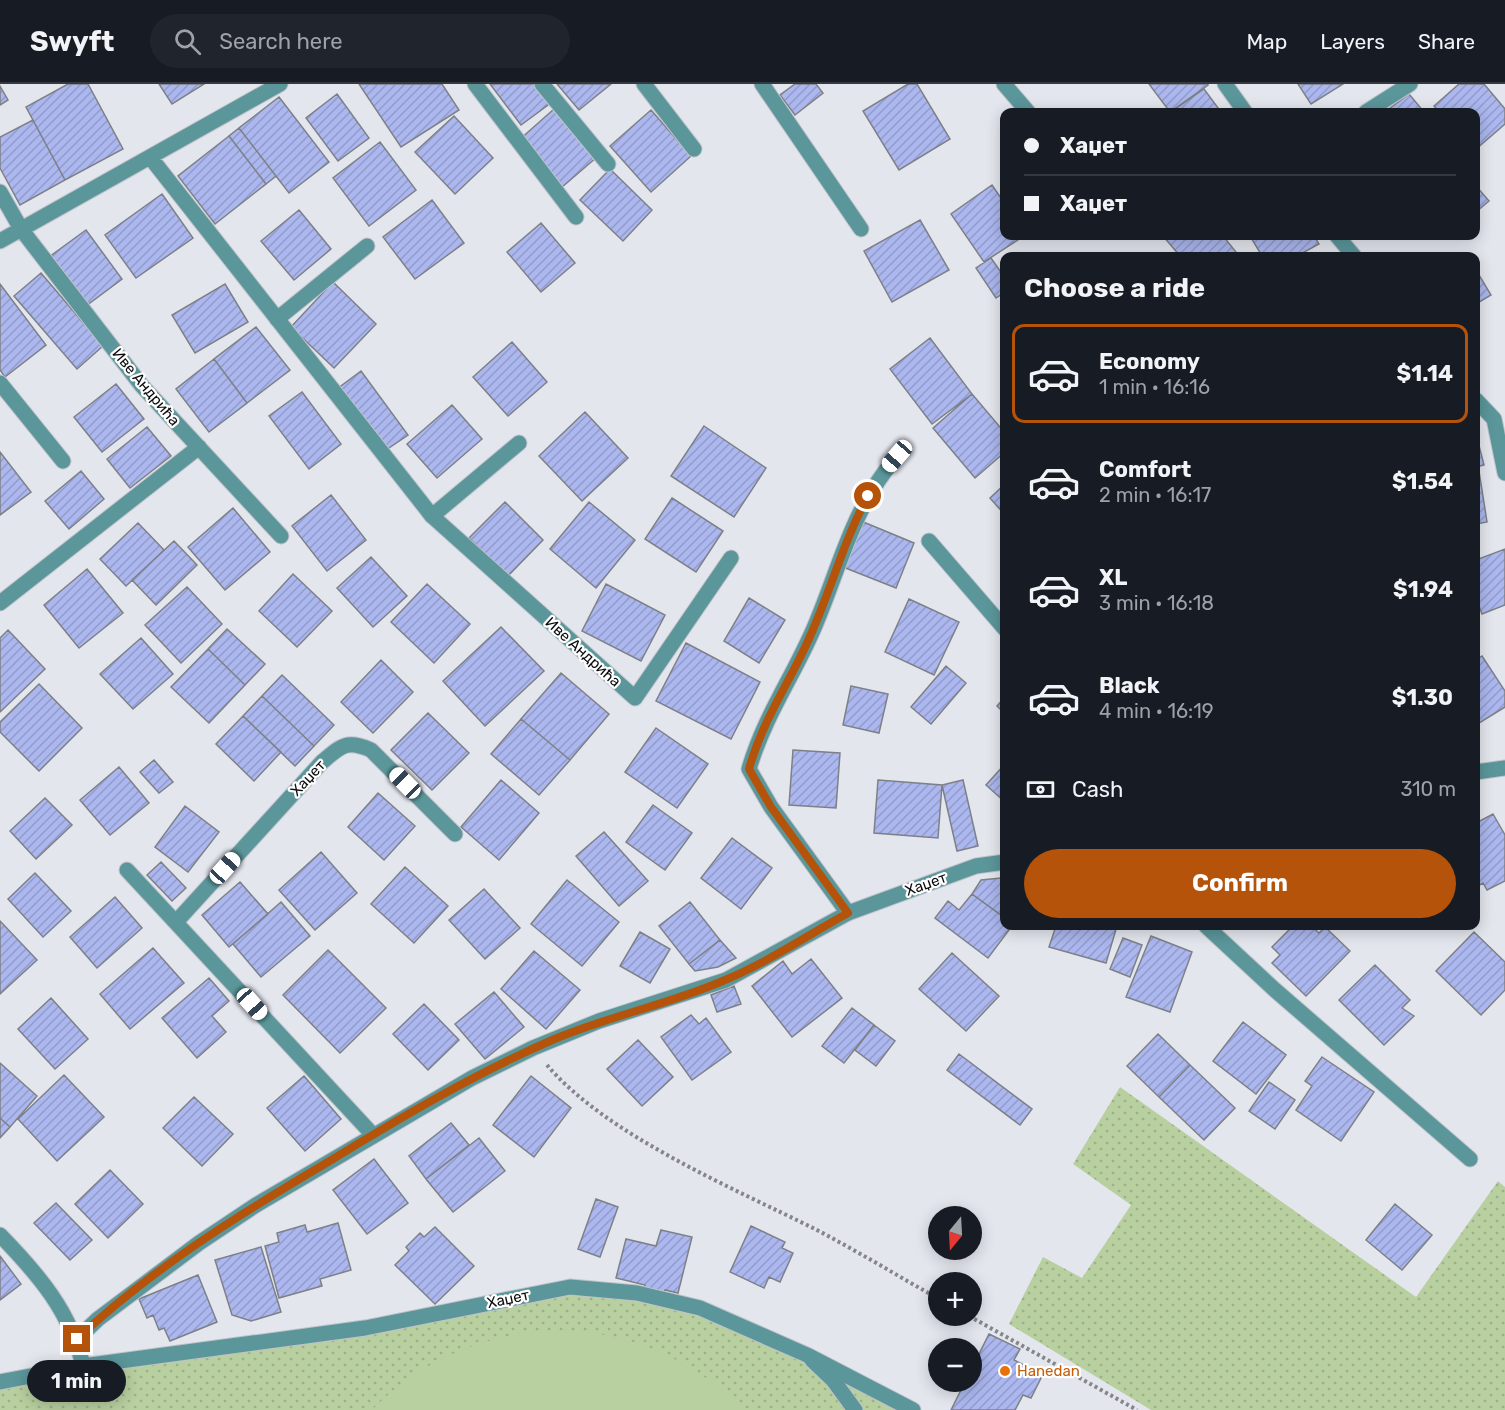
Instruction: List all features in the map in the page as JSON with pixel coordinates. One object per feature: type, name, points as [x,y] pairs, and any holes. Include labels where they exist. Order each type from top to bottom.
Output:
[{"type":"street","points":[[0,241],[280,84]]},
{"type":"street","points":[[475,84],[576,217]]},
{"type":"street","points":[[542,84],[608,164]]},
{"type":"street","points":[[644,84],[694,149]]},
{"type":"street","points":[[762,84],[861,229]]},
{"type":"street","points":[[1004,84],[1025,108]]},
{"type":"street","points":[[1225,84],[1242,108]]},
{"type":"street","points":[[1372,108],[1410,84]]},
{"type":"street","name":"Иве Андрића","points":[[150,157],[432,516],[635,698],[731,558]]},
{"type":"street","name":"Иве Андрића","points":[[0,192],[21,229],[141,386],[281,536]]},
{"type":"street","points":[[1340,240],[1351,252]]},
{"type":"street","points":[[277,319],[367,246]]},
{"type":"street","points":[[0,383],[63,461]]},
{"type":"street","points":[[1480,404],[1494,419],[1505,473]]},
{"type":"street","points":[[432,516],[519,443]]},
{"type":"street","points":[[0,603],[198,447]]},
{"type":"street","points":[[848,913],[771,807],[749,769],[759,735],[814,629],[852,525],[876,481],[897,456]]},
{"type":"street","points":[[929,541],[1000,623]]},
{"type":"street","name":"Хаџет","points":[[176,922],[322,762],[340,747],[355,743],[371,750],[455,834]]},
{"type":"street","points":[[1480,768],[1505,768]]},
{"type":"street","name":"Хаџет","points":[[77,1339],[98,1319],[199,1243],[373,1135],[472,1078],[533,1048],[598,1021],[726,980],[848,913],[976,866],[1000,863]]},
{"type":"street","points":[[127,870],[373,1135]]},
{"type":"street","points":[[1210,930],[1275,990],[1470,1159]]},
{"type":"street","points":[[0,1235],[45,1285],[61,1308],[77,1339],[83,1366]]},
{"type":"street","name":"Хаџет","points":[[0,1382],[83,1366],[365,1328],[570,1287],[637,1293],[700,1308],[807,1355],[913,1410]]},
{"type":"street","points":[[807,1355],[833,1380],[855,1410]]},
{"type":"path","points":[[533,1048],[556,1075],[604,1115],[676,1160],[820,1232],[928,1293]]},
{"type":"path","points":[[982,1323],[1137,1410]]},
{"type":"green space","points":[[1120,1087],[1416,1297],[1498,1181],[1505,1187],[1505,1410],[1151,1410],[1009,1324],[1043,1257],[1082,1278],[1131,1205],[1073,1164]]},
{"type":"green space","points":[[570,1287],[700,1308],[913,1410],[0,1410],[0,1382],[365,1328]]},
{"type":"green space","points":[[546,1330],[605,1335],[655,1350],[701,1374],[748,1410],[372,1410],[410,1378],[452,1354],[497,1339]]},
{"type":"building","points":[[68,84],[88,84],[123,149],[65,180],[26,107]]},
{"type":"building","points":[[159,84],[204,84],[172,104]]},
{"type":"building","points":[[359,84],[442,84],[459,110],[401,147]]},
{"type":"building","points":[[490,84],[538,84],[552,102],[521,125]]},
{"type":"building","points":[[557,84],[611,84],[579,110]]},
{"type":"building","points":[[795,84],[816,84],[823,93],[795,115],[780,95]]},
{"type":"building","points":[[908,84],[917,84],[950,139],[899,170],[863,111]]},
{"type":"building","points":[[1149,84],[1208,84],[1176,108],[1167,108]]},
{"type":"building","points":[[1298,84],[1343,84],[1311,104]]},
{"type":"building","points":[[1459,84],[1484,84],[1505,109],[1505,124],[1480,146],[1480,108],[1436,108],[1434,106]]},
{"type":"building","points":[[0,86],[8,100],[0,105]]},
{"type":"building","points":[[1204,89],[1218,108],[1177,108]]},
{"type":"building","points":[[337,94],[369,138],[338,161],[306,118]]},
{"type":"building","points":[[1409,94],[1421,108],[1390,108]]},
{"type":"building","points":[[279,97],[329,162],[289,193],[239,128]]},
{"type":"building","points":[[554,109],[597,157],[561,188],[519,140]]},
{"type":"building","points":[[651,110],[691,156],[651,192],[610,146]]},
{"type":"building","points":[[454,116],[493,158],[455,194],[415,152]]},
{"type":"building","points":[[33,120],[65,180],[20,205],[0,168],[0,137]]},
{"type":"building","points":[[239,128],[276,176],[266,184],[229,136]]},
{"type":"building","points":[[229,136],[266,184],[215,224],[178,176]]},
{"type":"building","points":[[380,142],[416,190],[369,226],[333,178]]},
{"type":"building","points":[[610,169],[652,210],[623,241],[580,200]]},
{"type":"building","points":[[992,185],[1000,197],[1000,240],[1018,240],[984,262],[951,214]]},
{"type":"building","points":[[1480,191],[1489,201],[1480,209]]},
{"type":"building","points":[[162,194],[193,238],[136,278],[105,235]]},
{"type":"building","points":[[432,200],[464,243],[415,279],[383,237]]},
{"type":"building","points":[[299,210],[331,249],[294,280],[261,241]]},
{"type":"building","points":[[920,220],[949,270],[892,302],[864,251]]},
{"type":"building","points":[[541,223],[575,263],[541,292],[507,252]]},
{"type":"building","points":[[86,230],[122,279],[86,306],[49,257]]},
{"type":"building","points":[[1166,240],[1226,240],[1236,252],[1177,252]]},
{"type":"building","points":[[1252,240],[1316,240],[1319,244],[1304,252],[1260,252]]},
{"type":"building","points":[[991,258],[1000,271],[1000,295],[996,298],[976,268]]},
{"type":"building","points":[[41,273],[103,346],[77,369],[14,296]]},
{"type":"building","points":[[1480,277],[1491,295],[1480,302]]},
{"type":"building","points":[[333,282],[376,324],[334,368],[291,327]]},
{"type":"building","points":[[0,284],[46,345],[5,377],[0,370]]},
{"type":"building","points":[[225,284],[248,322],[195,353],[172,315]]},
{"type":"building","points":[[256,327],[290,370],[247,403],[214,359]]},
{"type":"building","points":[[930,338],[972,394],[932,424],[890,369]]},
{"type":"building","points":[[512,342],[547,382],[508,416],[473,377]]},
{"type":"building","points":[[214,359],[247,403],[209,432],[176,389]]},
{"type":"building","points":[[361,371],[408,435],[383,452],[337,389]]},
{"type":"building","points":[[116,384],[144,419],[102,452],[74,417]]},
{"type":"building","points":[[302,392],[341,444],[309,469],[269,416]]},
{"type":"building","points":[[972,394],[1000,427],[1000,456],[975,478],[933,428]]},
{"type":"building","points":[[452,405],[482,439],[437,478],[407,444]]},
{"type":"building","points":[[585,412],[628,458],[582,501],[539,456]]},
{"type":"building","points":[[704,426],[766,468],[734,517],[671,476]]},
{"type":"building","points":[[147,427],[171,456],[130,488],[107,459]]},
{"type":"building","points":[[1480,450],[1484,465],[1480,466]]},
{"type":"building","points":[[0,452],[31,492],[0,515]]},
{"type":"building","points":[[81,471],[104,499],[69,529],[45,501]]},
{"type":"building","points":[[1480,477],[1487,522],[1480,523]]},
{"type":"building","points":[[1000,489],[1000,509],[990,498]]},
{"type":"building","points":[[331,495],[366,540],[327,571],[292,526]]},
{"type":"building","points":[[672,498],[723,531],[696,572],[645,539]]},
{"type":"building","points":[[505,502],[543,540],[508,576],[469,538]]},
{"type":"building","points":[[589,502],[635,540],[596,588],[550,549]]},
{"type":"building","points":[[233,508],[270,552],[225,590],[188,547]]},
{"type":"building","points":[[861,521],[914,543],[896,588],[843,567]]},
{"type":"building","points":[[138,523],[164,550],[126,586],[100,559]]},
{"type":"building","points":[[174,541],[197,565],[156,605],[132,580]]},
{"type":"building","points":[[1505,549],[1505,605],[1482,614],[1480,609],[1480,558]]},
{"type":"building","points":[[371,557],[407,596],[373,627],[337,588]]},
{"type":"building","points":[[87,569],[123,613],[79,648],[44,605]]},
{"type":"building","points":[[293,574],[332,611],[297,647],[259,611]]},
{"type":"building","points":[[427,584],[470,624],[434,663],[391,622]]},
{"type":"building","points":[[606,584],[665,615],[641,661],[582,631]]},
{"type":"building","points":[[187,587],[222,624],[181,663],[145,625]]},
{"type":"building","points":[[749,598],[785,620],[759,663],[724,641]]},
{"type":"building","points":[[909,599],[959,622],[934,675],[885,652]]},
{"type":"building","points":[[501,627],[544,671],[485,726],[443,681]]},
{"type":"building","points":[[227,629],[265,664],[245,685],[208,649]]},
{"type":"building","points":[[8,630],[45,669],[0,712],[0,638]]},
{"type":"building","points":[[141,638],[173,674],[133,709],[100,674]]},
{"type":"building","points":[[686,643],[760,682],[731,739],[656,701]]},
{"type":"building","points":[[208,649],[245,685],[209,723],[171,687]]},
{"type":"building","points":[[1482,656],[1505,691],[1505,707],[1480,723],[1480,657]]},
{"type":"building","points":[[381,660],[413,692],[373,733],[341,702]]},
{"type":"building","points":[[946,666],[966,683],[931,724],[911,707]]},
{"type":"building","points":[[561,673],[609,714],[570,760],[521,719]]},
{"type":"building","points":[[282,675],[334,725],[314,746],[262,696]]},
{"type":"building","points":[[39,684],[82,728],[39,771],[0,732],[0,722]]},
{"type":"building","points":[[851,686],[888,694],[879,733],[843,725]]},
{"type":"building","points":[[262,696],[314,746],[295,766],[243,716]]},
{"type":"building","points":[[428,713],[469,753],[432,790],[391,750]]},
{"type":"building","points":[[243,716],[281,752],[254,781],[216,744]]},
{"type":"building","points":[[521,719],[570,760],[539,795],[491,754]]},
{"type":"building","points":[[656,728],[708,764],[677,808],[625,772]]},
{"type":"building","points":[[793,750],[840,753],[836,808],[789,805]]},
{"type":"building","points":[[154,760],[173,782],[159,793],[140,772]]},
{"type":"building","points":[[119,767],[149,803],[110,835],[80,800]]},
{"type":"building","points":[[1000,770],[1000,798],[986,785]]},
{"type":"building","points":[[501,780],[539,813],[499,860],[461,827]]},
{"type":"building","points":[[878,780],[942,785],[938,838],[874,833]]},
{"type":"building","points":[[963,780],[978,846],[957,851],[942,785]]},
{"type":"building","points":[[378,793],[415,826],[384,860],[348,827]]},
{"type":"building","points":[[45,798],[72,825],[36,859],[10,831]]},
{"type":"building","points":[[653,805],[692,833],[665,870],[626,842]]},
{"type":"building","points":[[185,806],[219,832],[188,872],[155,847]]},
{"type":"building","points":[[1493,814],[1505,835],[1505,881],[1487,890],[1483,883],[1480,885],[1480,821]]},
{"type":"building","points":[[604,832],[648,881],[619,906],[576,856]]},
{"type":"building","points":[[732,838],[772,868],[741,909],[701,878]]},
{"type":"building","points":[[321,852],[357,893],[315,930],[279,890]]},
{"type":"building","points":[[161,862],[186,888],[172,901],[147,875]]},
{"type":"building","points":[[405,867],[448,906],[414,943],[371,904]]},
{"type":"building","points":[[35,873],[71,911],[43,937],[8,899]]},
{"type":"building","points":[[1000,878],[1000,914],[972,894],[981,880]]},
{"type":"building","points":[[567,880],[619,922],[582,966],[531,924]]},
{"type":"building","points":[[240,882],[268,914],[229,947],[202,915]]},
{"type":"building","points":[[484,889],[520,928],[485,959],[449,920]]},
{"type":"building","points":[[972,894],[1000,914],[1000,930],[1009,930],[988,958],[935,918],[948,901],[959,910]]},
{"type":"building","points":[[115,897],[142,928],[97,968],[70,937]]},
{"type":"building","points":[[281,902],[310,936],[261,977],[233,944]]},
{"type":"building","points":[[690,902],[720,940],[689,964],[659,926]]},
{"type":"building","points":[[0,921],[37,960],[0,994]]},
{"type":"building","points":[[1055,930],[1116,930],[1106,963],[1049,947]]},
{"type":"building","points":[[1289,930],[1316,930],[1319,933],[1322,930],[1328,930],[1350,951],[1306,996],[1272,963],[1280,955],[1272,947]]},
{"type":"building","points":[[640,932],[670,949],[650,983],[620,966]]},
{"type":"building","points":[[1474,932],[1505,962],[1505,990],[1481,1015],[1436,971]]},
{"type":"building","points":[[1151,936],[1192,952],[1170,1012],[1126,997]]},
{"type":"building","points":[[1123,938],[1142,945],[1130,977],[1110,969]]},
{"type":"building","points":[[720,940],[736,958],[718,967],[695,971],[689,964]]},
{"type":"building","points":[[153,948],[184,983],[130,1029],[100,994]]},
{"type":"building","points":[[328,950],[386,1008],[340,1053],[283,995]]},
{"type":"building","points":[[534,951],[580,990],[546,1029],[501,989]]},
{"type":"building","points":[[952,953],[999,996],[966,1031],[919,989]]},
{"type":"building","points":[[811,959],[842,998],[792,1037],[752,986],[783,961],[792,974]]},
{"type":"building","points":[[1375,965],[1410,1000],[1402,1008],[1414,1016],[1384,1045],[1339,1000]]},
{"type":"building","points":[[209,978],[229,1001],[212,1016],[226,1032],[197,1058],[162,1018]]},
{"type":"building","points":[[734,986],[741,1004],[717,1012],[711,995]]},
{"type":"building","points":[[494,992],[524,1027],[485,1059],[455,1024]]},
{"type":"building","points":[[51,998],[88,1039],[55,1069],[18,1029]]},
{"type":"building","points":[[424,1004],[459,1040],[428,1070],[393,1034]]},
{"type":"building","points":[[852,1008],[874,1025],[844,1063],[822,1046]]},
{"type":"building","points":[[691,1015],[699,1024],[706,1018],[731,1052],[692,1080],[661,1037]]},
{"type":"building","points":[[1243,1022],[1286,1055],[1256,1094],[1213,1061]]},
{"type":"building","points":[[874,1025],[895,1041],[876,1066],[855,1050]]},
{"type":"building","points":[[1158,1034],[1190,1065],[1159,1097],[1127,1066]]},
{"type":"building","points":[[638,1040],[673,1077],[642,1106],[607,1069]]},
{"type":"building","points":[[959,1054],[1032,1109],[1020,1125],[947,1070]]},
{"type":"building","points":[[1322,1057],[1374,1092],[1341,1141],[1296,1110],[1312,1086],[1305,1081]]},
{"type":"building","points":[[0,1063],[37,1096],[10,1127],[0,1118]]},
{"type":"building","points":[[1190,1065],[1235,1108],[1204,1140],[1159,1097]]},
{"type":"building","points":[[64,1075],[104,1117],[57,1161],[18,1119]]},
{"type":"building","points":[[304,1076],[341,1119],[305,1151],[267,1108]]},
{"type":"building","points":[[531,1076],[571,1108],[534,1157],[493,1125]]},
{"type":"building","points":[[1269,1082],[1295,1100],[1275,1129],[1249,1111]]},
{"type":"building","points":[[194,1097],[233,1134],[202,1166],[163,1128]]},
{"type":"building","points":[[0,1118],[10,1127],[0,1138]]},
{"type":"building","points":[[451,1123],[469,1145],[426,1179],[409,1156]]},
{"type":"building","points":[[479,1138],[505,1171],[453,1212],[426,1179]]},
{"type":"building","points":[[374,1159],[408,1203],[367,1234],[333,1190]]},
{"type":"building","points":[[110,1170],[143,1204],[108,1238],[75,1204]]},
{"type":"building","points":[[596,1199],[618,1207],[600,1257],[578,1249]]},
{"type":"building","points":[[56,1203],[92,1240],[70,1260],[34,1223]]},
{"type":"building","points":[[1395,1204],[1432,1235],[1402,1270],[1366,1240]]},
{"type":"building","points":[[338,1223],[351,1270],[320,1279],[322,1286],[279,1298],[265,1246],[279,1242],[277,1233],[305,1225],[307,1232]]},
{"type":"building","points":[[751,1226],[785,1242],[782,1248],[793,1253],[780,1282],[769,1277],[764,1288],[730,1272]]},
{"type":"building","points":[[435,1227],[474,1266],[435,1304],[395,1265],[409,1251],[406,1247],[420,1233],[424,1237]]},
{"type":"building","points":[[661,1230],[692,1237],[678,1293],[665,1290],[663,1296],[644,1291],[645,1285],[616,1278],[626,1239],[656,1246]]},
{"type":"building","points":[[261,1247],[281,1312],[251,1321],[232,1315],[215,1260]]},
{"type":"building","points":[[0,1256],[21,1284],[0,1300]]},
{"type":"building","points":[[198,1275],[217,1322],[170,1341],[164,1328],[159,1330],[153,1315],[147,1318],[139,1299]]},
{"type":"building","name":"Hanedan","points":[[989,1334],[1020,1349],[1014,1360],[1043,1374],[1031,1398],[1023,1395],[1015,1410],[951,1410],[960,1392],[982,1392],[982,1348]]},
{"type":"place","name":"Hanedan","points":[[1005,1371]]},
{"type":"route","points":[[77,1339],[98,1319],[199,1243],[256,1205],[472,1078],[533,1048],[598,1021],[726,980],[848,913],[771,807],[749,769],[759,735],[814,629],[852,525],[868,496]]}]
